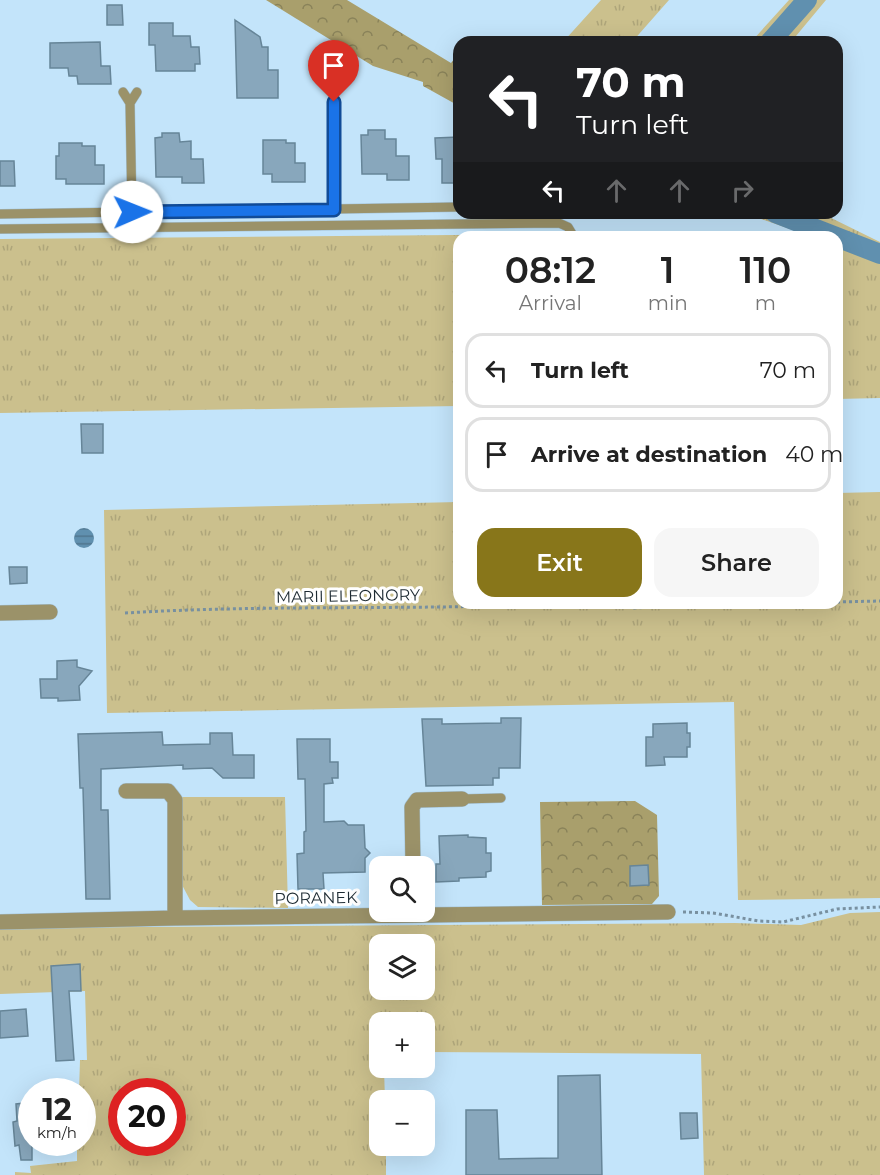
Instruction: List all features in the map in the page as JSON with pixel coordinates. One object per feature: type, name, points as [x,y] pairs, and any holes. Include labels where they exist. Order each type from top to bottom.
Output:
[{"type":"street","points":[[0,613],[50,612]]},
{"type":"street","points":[[126,791],[168,790],[175,800],[175,918]]},
{"type":"street","points":[[413,856],[412,807],[417,800],[462,799]]},
{"type":"street","name":"PORANEK","points":[[435,914],[668,912]]},
{"type":"street","name":"PORANEK","points":[[0,922],[369,915]]},
{"type":"lane","points":[[123,92],[129,103],[132,212]]},
{"type":"lane","points":[[129,103],[137,92]]},
{"type":"lane","points":[[334,102],[334,210]]},
{"type":"lane","points":[[0,214],[453,207]]},
{"type":"lane","points":[[0,229],[559,223],[568,227],[570,231]]},
{"type":"lane","points":[[462,799],[501,798]]},
{"type":"path","points":[[843,602],[880,601]]},
{"type":"path","name":"MARII ELEONORY","points":[[125,613],[188,609],[453,607]]},
{"type":"path","points":[[668,912],[713,913],[759,921],[783,922],[837,909],[880,907]]},
{"type":"green space","points":[[266,0],[347,0],[451,63],[453,60],[453,103],[423,86],[423,82],[373,66]]},
{"type":"green space","points":[[601,0],[669,0],[637,36],[568,36]]},
{"type":"green space","points":[[789,0],[826,0],[796,36],[756,36]]},
{"type":"green space","points":[[761,219],[833,219],[880,242],[880,398],[843,399],[843,231],[796,231]]},
{"type":"green space","points":[[453,235],[453,406],[0,413],[0,239]]},
{"type":"green space","points":[[880,492],[880,898],[738,900],[734,702],[107,713],[104,510],[453,502],[453,609],[843,609],[843,493]]},
{"type":"green space","points":[[182,797],[285,797],[288,908],[198,907],[190,900],[181,883]]},
{"type":"green space","points":[[635,801],[657,815],[659,896],[652,904],[542,905],[540,802]]},
{"type":"green space","points":[[880,912],[880,1175],[704,1175],[701,1054],[435,1052],[435,1012],[369,1012],[369,1078],[384,1078],[385,1090],[369,1090],[369,1156],[386,1156],[386,1175],[15,1175],[15,1172],[31,1173],[30,1166],[77,1161],[77,1156],[96,1156],[96,1078],[79,1078],[80,1060],[87,1060],[85,991],[0,994],[0,928],[735,923],[801,925],[850,913]]},
{"type":"water","points":[[84,528],[91,531],[94,538],[91,545],[84,548],[77,545],[74,538],[77,531]]},
{"type":"building","points":[[107,5],[122,5],[123,25],[107,25]]},
{"type":"building","points":[[235,20],[260,37],[262,47],[268,47],[268,70],[278,70],[278,98],[237,98]]},
{"type":"building","points":[[149,23],[173,23],[173,36],[190,36],[191,47],[199,47],[200,64],[195,64],[195,71],[156,71],[155,45],[149,45]]},
{"type":"building","points":[[100,42],[101,66],[110,66],[111,84],[78,84],[77,76],[69,76],[68,68],[50,68],[50,43]]},
{"type":"building","points":[[368,130],[385,130],[385,139],[396,139],[396,156],[409,156],[409,180],[387,180],[387,174],[362,174],[361,135],[368,135]]},
{"type":"building","points":[[162,133],[179,133],[180,142],[191,141],[191,159],[203,159],[204,183],[182,183],[182,177],[156,177],[155,138],[162,137]]},
{"type":"building","points":[[453,137],[453,183],[442,183],[442,159],[436,159],[435,138]]},
{"type":"building","points":[[263,140],[286,140],[286,143],[295,143],[295,163],[305,163],[305,182],[272,182],[272,174],[263,174]]},
{"type":"building","points":[[59,143],[82,143],[82,146],[95,146],[95,165],[104,165],[104,184],[66,184],[66,179],[56,179],[56,156],[59,156]]},
{"type":"building","points":[[0,161],[14,161],[15,186],[0,186]]},
{"type":"building","points":[[81,424],[103,424],[103,453],[82,453]]},
{"type":"building","points":[[9,567],[27,567],[27,583],[10,584]]},
{"type":"building","points":[[77,660],[77,667],[92,671],[79,686],[80,700],[58,701],[58,698],[41,698],[40,679],[57,679],[57,661]]},
{"type":"building","points":[[501,718],[521,718],[520,768],[499,768],[499,778],[493,778],[493,785],[426,786],[422,719],[442,719],[442,724],[501,723]]},
{"type":"building","points":[[687,723],[690,747],[687,747],[687,757],[664,757],[665,765],[646,766],[646,737],[653,737],[653,724]]},
{"type":"building","points":[[162,732],[163,745],[210,744],[210,733],[232,733],[233,755],[254,755],[254,778],[223,778],[212,768],[183,769],[183,765],[101,769],[101,810],[108,810],[110,899],[86,899],[83,788],[80,788],[78,734]]},
{"type":"building","points":[[297,739],[330,739],[330,762],[338,762],[338,778],[332,778],[333,783],[324,784],[324,822],[344,821],[348,825],[364,825],[365,848],[370,853],[365,858],[365,872],[323,873],[324,889],[298,889],[297,854],[304,853],[304,832],[306,831],[305,779],[298,779]]},
{"type":"building","points":[[468,835],[468,837],[486,838],[486,853],[491,853],[491,871],[486,872],[486,877],[436,882],[436,864],[440,864],[439,836]]},
{"type":"building","points":[[648,865],[649,885],[630,886],[630,866]]},
{"type":"building","points":[[80,964],[81,991],[69,991],[74,1060],[56,1061],[51,966]]},
{"type":"building","points":[[26,1009],[28,1036],[0,1038],[0,1011]]},
{"type":"building","points":[[600,1075],[602,1175],[466,1175],[466,1110],[497,1110],[499,1159],[558,1158],[558,1076]]},
{"type":"building","points":[[16,1104],[18,1104],[18,1145],[15,1146],[13,1122],[17,1121]]},
{"type":"building","points":[[680,1113],[697,1113],[698,1138],[681,1139]]},
{"type":"building","points":[[20,1156],[32,1156],[32,1160],[21,1160]]},
{"type":"waterway","points":[[775,36],[807,0]]},
{"type":"waterway","points":[[790,219],[821,231]]},
{"type":"waterway","points":[[843,240],[880,254]]},
{"type":"route","points":[[132,212],[334,210],[334,102]]}]
